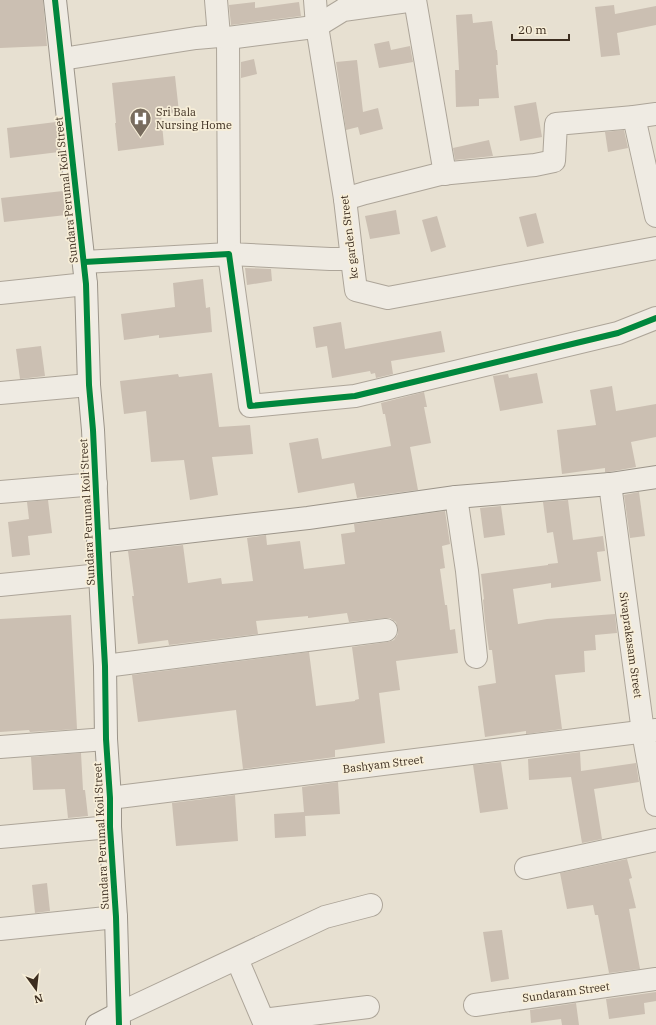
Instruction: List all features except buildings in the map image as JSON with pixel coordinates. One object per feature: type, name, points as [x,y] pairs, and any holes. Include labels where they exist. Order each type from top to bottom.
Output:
[{"type":"street","name":"Sundara Perumal Koil Street","points":[[55,0],[86,284],[89,385],[96,484],[105,666],[106,739],[110,798],[110,827],[116,918],[118,1019]]},
{"type":"street","points":[[216,0],[224,37],[229,254],[250,406],[354,396],[618,333],[656,318]]},
{"type":"street","name":"kc garden Street","points":[[315,0],[317,26],[345,199],[356,290],[388,298],[656,248]]},
{"type":"street","points":[[62,59],[196,38],[224,37],[317,26],[343,10],[415,0],[445,174]]},
{"type":"street","points":[[345,199],[440,174],[534,165],[554,161],[556,124],[656,114]]},
{"type":"street","points":[[634,117],[656,216]]},
{"type":"street","points":[[84,262],[229,254],[352,259]]},
{"type":"street","points":[[0,293],[86,284]]},
{"type":"street","points":[[0,393],[89,385]]},
{"type":"street","points":[[98,542],[308,518],[456,497],[610,484],[656,477]]},
{"type":"street","points":[[0,492],[96,484]]},
{"type":"street","name":"Sivaprakasam Street","points":[[610,484],[649,731],[656,805]]},
{"type":"street","points":[[456,497],[468,571],[476,657]]},
{"type":"street","points":[[0,585],[100,575]]},
{"type":"street","points":[[105,666],[386,630]]},
{"type":"street","name":"Bashyam Street","points":[[110,798],[649,731]]},
{"type":"street","points":[[0,747],[106,739]]},
{"type":"street","points":[[0,837],[110,827]]},
{"type":"street","points":[[526,868],[656,840]]},
{"type":"street","points":[[97,1025],[118,1019],[237,959],[325,917],[371,905]]},
{"type":"street","points":[[0,929],[116,918]]},
{"type":"street","points":[[237,959],[263,1020],[368,1007]]},
{"type":"street","name":"Sundaram Street","points":[[475,1005],[656,979]]},
{"type":"cycle path","points":[[55,0],[86,284],[89,385],[93,430],[105,666],[106,739],[116,917],[119,1025]]},
{"type":"cycle path","points":[[84,262],[229,254],[250,406],[355,396],[618,333],[656,318]]},
{"type":"place","name":"Sri Bala Nursing Home","points":[[141,138]]}]
